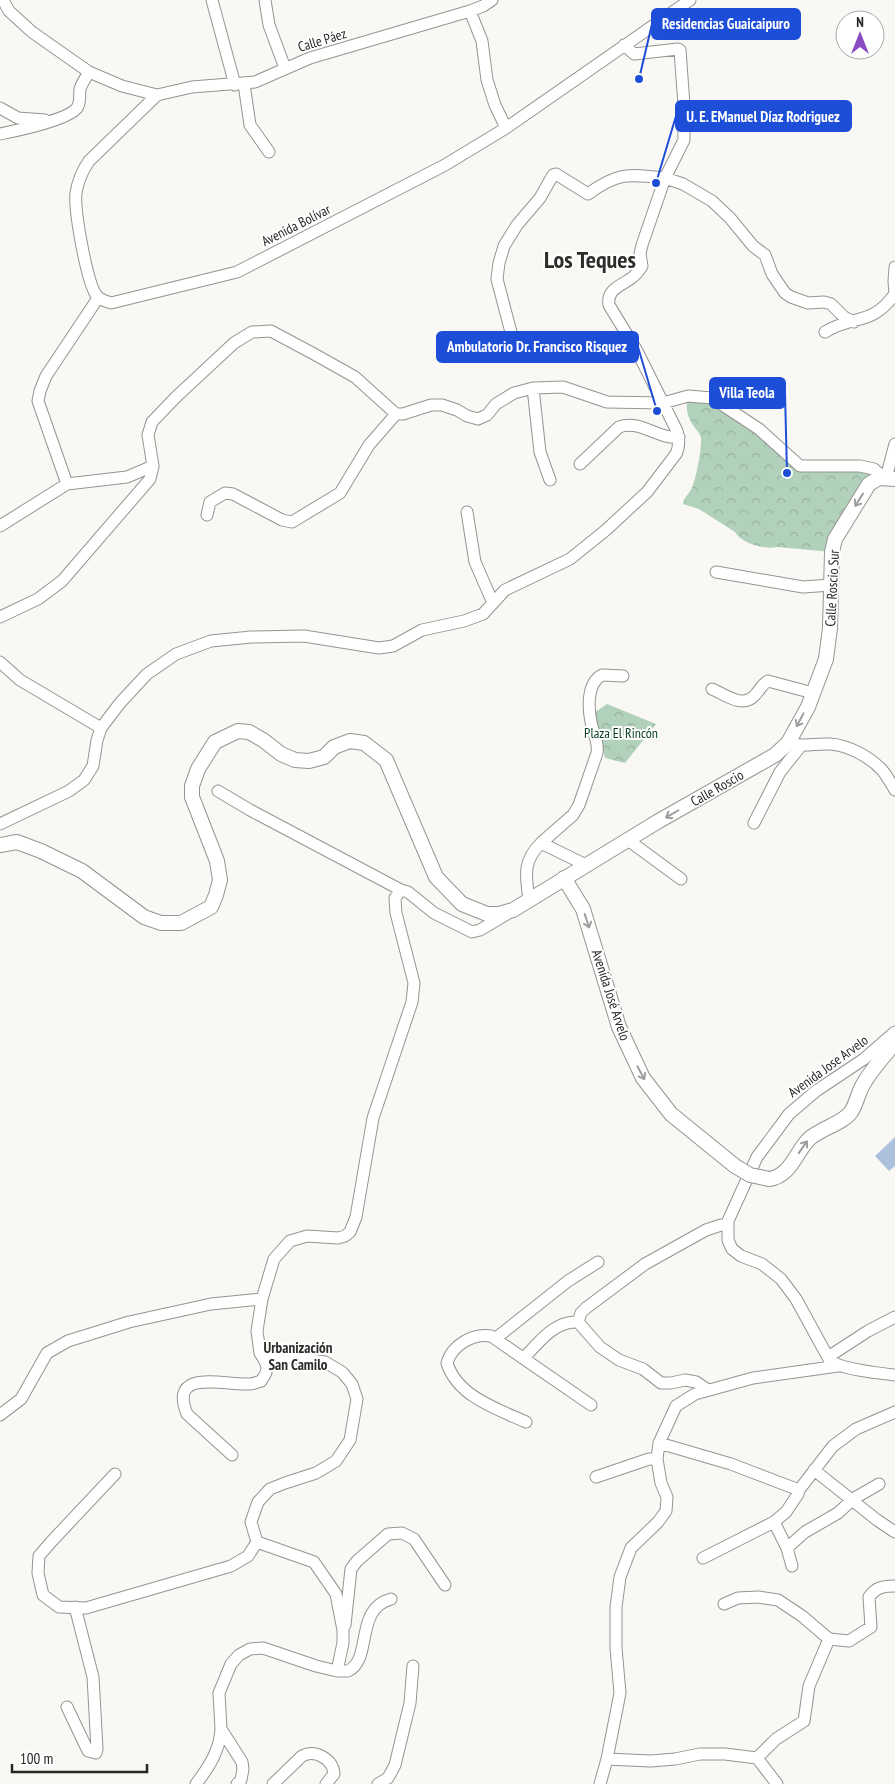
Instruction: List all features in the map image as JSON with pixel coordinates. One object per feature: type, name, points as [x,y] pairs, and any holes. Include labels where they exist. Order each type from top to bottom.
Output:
[{"type":"street","points":[[3,0],[9,12],[32,32],[89,72],[122,86],[157,95]]},
{"type":"street","points":[[212,0],[240,84],[250,125],[270,152]]},
{"type":"street","points":[[265,0],[269,25],[285,68]]},
{"type":"street","name":"Calle Páez","points":[[157,95],[192,87],[255,82],[310,58],[484,6],[492,0]]},
{"type":"street","name":"Avenida Bolívar","points":[[98,298],[111,303],[238,272],[445,165],[506,128],[690,0]]},
{"type":"street","points":[[470,10],[482,41],[487,80],[495,105],[506,128]]},
{"type":"street","points":[[0,824],[69,791],[84,780],[93,766],[101,728],[120,703],[147,674],[176,654],[212,640],[251,637],[304,636],[379,648],[393,646],[422,630],[464,621],[484,614],[505,590],[570,559],[606,530],[647,492],[676,454],[679,448],[679,437],[637,352],[608,303],[610,292],[635,275],[642,266],[640,254],[642,245],[665,178],[684,140],[684,104],[680,50],[634,54],[624,45]]},
{"type":"street","points":[[0,134],[31,128],[67,116],[77,108],[80,100],[80,89],[89,72]]},
{"type":"street","points":[[67,484],[38,401],[46,376],[98,298],[92,288],[78,226],[76,194],[81,174],[89,161],[157,95]]},
{"type":"street","points":[[0,108],[18,118],[49,121]]},
{"type":"street","points":[[600,340],[516,338],[512,336],[497,279],[498,263],[504,246],[517,225],[540,198],[553,174],[588,194],[600,185],[618,176],[642,175],[665,178],[683,184],[712,201],[730,218],[753,246],[765,255],[772,274],[785,293],[803,302],[831,304],[844,317],[854,322]]},
{"type":"street","points":[[825,332],[830,328],[864,319],[880,311],[895,296],[895,267]]},
{"type":"street","points":[[0,617],[38,599],[62,581],[150,479],[152,466],[148,435],[152,422],[176,396],[234,343],[252,332],[271,331],[354,377],[396,414],[403,414],[431,405],[442,405],[478,419],[487,415],[496,404],[514,393],[533,388],[563,387],[607,402],[663,403],[688,396],[712,398],[759,429],[800,466],[860,466],[874,469],[888,478],[895,444]]},
{"type":"street","points":[[533,388],[540,452],[550,480]]},
{"type":"street","points":[[207,515],[210,502],[225,493],[233,494],[282,520],[292,522],[340,493],[369,445],[396,414]]},
{"type":"street","points":[[580,464],[619,427],[634,425],[672,438],[679,437]]},
{"type":"street","points":[[0,526],[67,484],[127,477],[152,466]]},
{"type":"street","name":"Calle Roscio Sur","points":[[826,659],[830,628],[832,552],[835,539],[869,484],[874,479],[888,478]]},
{"type":"street","points":[[467,512],[475,562],[493,603]]},
{"type":"street","points":[[716,572],[803,587],[831,585]]},
{"type":"street","name":"Calle Roscio","points":[[513,910],[628,840],[794,745],[826,659]]},
{"type":"street","points":[[0,662],[20,680],[101,728]]},
{"type":"street","points":[[528,900],[526,866],[529,857],[567,822],[576,810],[597,753],[598,745],[590,722],[590,702],[594,682],[602,675],[623,676]]},
{"type":"street","points":[[712,689],[741,702],[750,700],[768,680],[812,693]]},
{"type":"street","points":[[0,845],[17,842],[41,851],[82,871],[144,917],[161,924],[181,923],[211,907],[220,880],[217,860],[192,797],[192,786],[198,769],[214,742],[238,731],[249,732],[281,754],[295,760],[309,761],[324,757],[334,747],[350,741],[364,743],[386,760],[436,877],[462,904],[487,914],[499,914],[513,910]]},
{"type":"street","points":[[754,823],[794,745],[829,743],[851,750],[872,761],[883,771],[895,790]]},
{"type":"street","points":[[218,791],[250,810],[408,892],[434,913],[472,932],[480,930],[513,910]]},
{"type":"street","points":[[628,840],[681,879]]},
{"type":"street","points":[[541,844],[586,865]]},
{"type":"street","name":"Avenida José Arvelo","points":[[564,878],[583,909],[619,1027],[643,1078],[671,1114],[735,1166],[750,1174],[769,1179],[779,1177],[808,1140],[822,1129],[840,1121],[851,1112],[868,1077]]},
{"type":"street","points":[[232,1455],[187,1414],[183,1395],[187,1388],[196,1382],[249,1384],[261,1381],[266,1374],[268,1366],[260,1353],[257,1331],[262,1298],[274,1259],[290,1242],[307,1236],[338,1238],[350,1232],[356,1217],[373,1118],[412,1002],[414,983],[396,913],[396,898],[401,890]]},
{"type":"street","name":"Avenida Jose Arvelo","points":[[838,1366],[830,1361],[796,1299],[781,1279],[762,1264],[741,1256],[732,1250],[728,1240],[728,1225],[732,1211],[758,1157],[788,1114],[810,1095],[856,1064],[895,1032]]},
{"type":"street","points":[[856,1064],[868,1077],[895,1043]]},
{"type":"street","points":[[578,1322],[580,1313],[644,1264],[706,1230],[720,1225],[728,1225]]},
{"type":"street","points":[[496,1338],[568,1281],[598,1262]]},
{"type":"street","points":[[0,1415],[21,1399],[47,1353],[68,1341],[138,1320],[211,1304],[262,1298]]},
{"type":"street","points":[[828,1357],[868,1331],[895,1317]]},
{"type":"street","points":[[524,1358],[538,1342],[562,1323],[578,1322]]},
{"type":"street","points":[[578,1322],[600,1348],[619,1360],[643,1370],[661,1382],[671,1383],[685,1380],[696,1382],[708,1390]]},
{"type":"street","points":[[526,1422],[480,1400],[457,1382],[449,1370],[447,1363],[449,1356],[463,1343],[480,1336],[491,1336],[591,1405]]},
{"type":"street","points":[[115,1474],[50,1542],[40,1556],[38,1574],[44,1595],[59,1607],[86,1608],[231,1566],[248,1556],[257,1542],[252,1522],[258,1502],[270,1490],[316,1473],[336,1461],[350,1440],[357,1399],[352,1384],[342,1372],[325,1362],[260,1353]]},
{"type":"street","points":[[600,1784],[620,1693],[616,1648],[616,1607],[620,1577],[632,1548],[666,1512],[667,1497],[661,1483],[657,1459],[659,1443],[676,1406],[695,1394],[754,1378],[838,1366],[895,1375]]},
{"type":"street","points":[[703,1558],[774,1522],[786,1512],[798,1494],[798,1490],[833,1446],[856,1429],[895,1412]]},
{"type":"street","points":[[659,1443],[730,1464],[798,1490]]},
{"type":"street","points":[[596,1477],[649,1459],[657,1459]]},
{"type":"street","points":[[814,1470],[895,1532]]},
{"type":"street","points":[[787,1548],[805,1532],[838,1513],[853,1499],[879,1484]]},
{"type":"street","points":[[774,1522],[787,1548],[792,1566]]},
{"type":"street","points":[[343,1630],[346,1620],[351,1569],[357,1561],[388,1534],[402,1533],[414,1539],[445,1585]]},
{"type":"street","points":[[257,1542],[314,1562],[336,1594],[343,1630],[343,1643],[337,1671]]},
{"type":"street","points":[[724,1604],[738,1598],[758,1597],[778,1600],[802,1616],[829,1639],[849,1641],[871,1627],[869,1596],[874,1590],[885,1586],[895,1586]]},
{"type":"street","points":[[196,1784],[205,1773],[220,1743],[219,1693],[232,1664],[239,1655],[250,1649],[263,1648],[316,1666],[348,1672],[357,1664],[373,1612],[379,1604],[391,1600]]},
{"type":"street","points":[[68,1706],[88,1751],[96,1753],[93,1677],[75,1607]]},
{"type":"street","points":[[757,1758],[776,1739],[804,1721],[809,1686],[829,1639]]},
{"type":"street","points":[[378,1784],[388,1778],[395,1765],[410,1703],[412,1666]]},
{"type":"street","points":[[221,1729],[242,1762],[241,1780],[237,1784]]},
{"type":"street","points":[[273,1784],[307,1753],[321,1756],[334,1767],[334,1774],[326,1784]]},
{"type":"street","points":[[607,1759],[651,1761],[700,1754],[725,1754],[757,1758],[777,1784]]},
{"type":"green space","points":[[688,396],[712,398],[800,466],[874,469],[875,479],[832,552],[753,545],[699,509],[683,504],[694,483],[701,443],[700,435],[687,413]]},
{"type":"green space","name":"Plaza El Rincón","points":[[607,704],[656,724],[625,763],[605,758],[594,713]]},
{"type":"water","points":[[895,1137],[895,1166],[889,1171],[875,1156]]},
{"type":"place","name":"Residencias Guaicaipuro","points":[[639,79]]},
{"type":"place","name":"U. E. EManuel Díaz Rodriguez","points":[[656,183]]},
{"type":"place","name":"Ambulatorio Dr. Francisco Risquez","points":[[657,411]]},
{"type":"place","name":"Villa Teola","points":[[787,473]]},
{"type":"district","name":"Los Teques","points":[[590,260]]},
{"type":"district","name":"Urbanización San Camilo","points":[[298,1356]]}]
